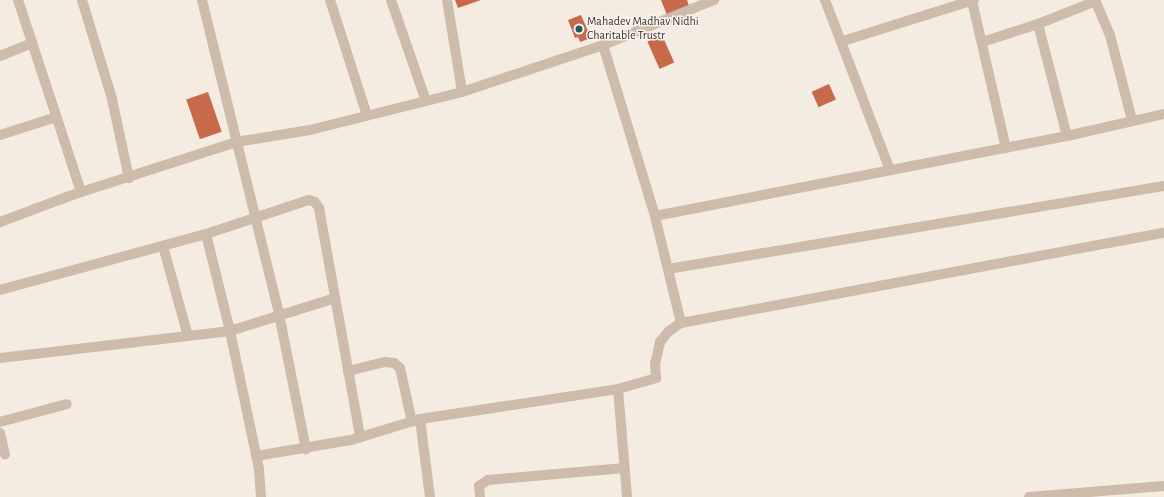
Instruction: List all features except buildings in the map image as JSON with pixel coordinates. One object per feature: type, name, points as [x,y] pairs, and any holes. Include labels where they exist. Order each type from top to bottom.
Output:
[{"type":"street","points":[[18,0],[81,192]]},
{"type":"street","points":[[82,0],[112,99],[129,178]]},
{"type":"street","points":[[202,0],[236,142],[257,218],[279,314],[306,449]]},
{"type":"street","points":[[330,0],[367,115]]},
{"type":"street","points":[[391,0],[426,101]]},
{"type":"street","points":[[447,0],[462,92]]},
{"type":"street","points":[[0,222],[81,192],[129,178],[236,142],[310,130],[462,92],[603,45],[714,0]]},
{"type":"street","points":[[825,0],[843,41],[890,170]]},
{"type":"street","points":[[843,41],[973,0],[1006,148]]},
{"type":"street","points":[[982,42],[1038,24],[1096,1],[1110,35],[1132,120]]},
{"type":"street","points":[[1038,24],[1067,136]]},
{"type":"street","points":[[0,56],[32,43]]},
{"type":"street","points":[[603,45],[655,216],[681,323]]},
{"type":"street","points":[[655,216],[1067,136],[1132,120],[1164,114]]},
{"type":"street","points":[[0,136],[56,117]]},
{"type":"street","points":[[668,269],[1164,186]]},
{"type":"street","points":[[0,290],[206,234],[309,200],[315,202],[319,208],[360,438]]},
{"type":"street","points":[[256,456],[306,449],[360,438],[416,420],[618,389],[656,378],[655,364],[660,342],[669,331],[681,323],[1164,233]]},
{"type":"street","points":[[206,234],[230,331],[256,456],[261,497]]},
{"type":"street","points":[[162,246],[188,336]]},
{"type":"street","points":[[0,358],[230,331],[279,314],[335,298]]},
{"type":"street","points":[[348,371],[385,362],[394,363],[400,368],[416,420],[430,497]]},
{"type":"street","points":[[618,389],[627,497]]},
{"type":"street","points":[[0,422],[67,404]]},
{"type":"street","points":[[0,433],[5,454]]},
{"type":"street","points":[[480,497],[479,486],[488,480],[624,468]]},
{"type":"street","points":[[1030,497],[1164,486]]},
{"type":"place","name":"Mahadev Madhav Nidhi Charitable Trustr","points":[[579,29]]}]
